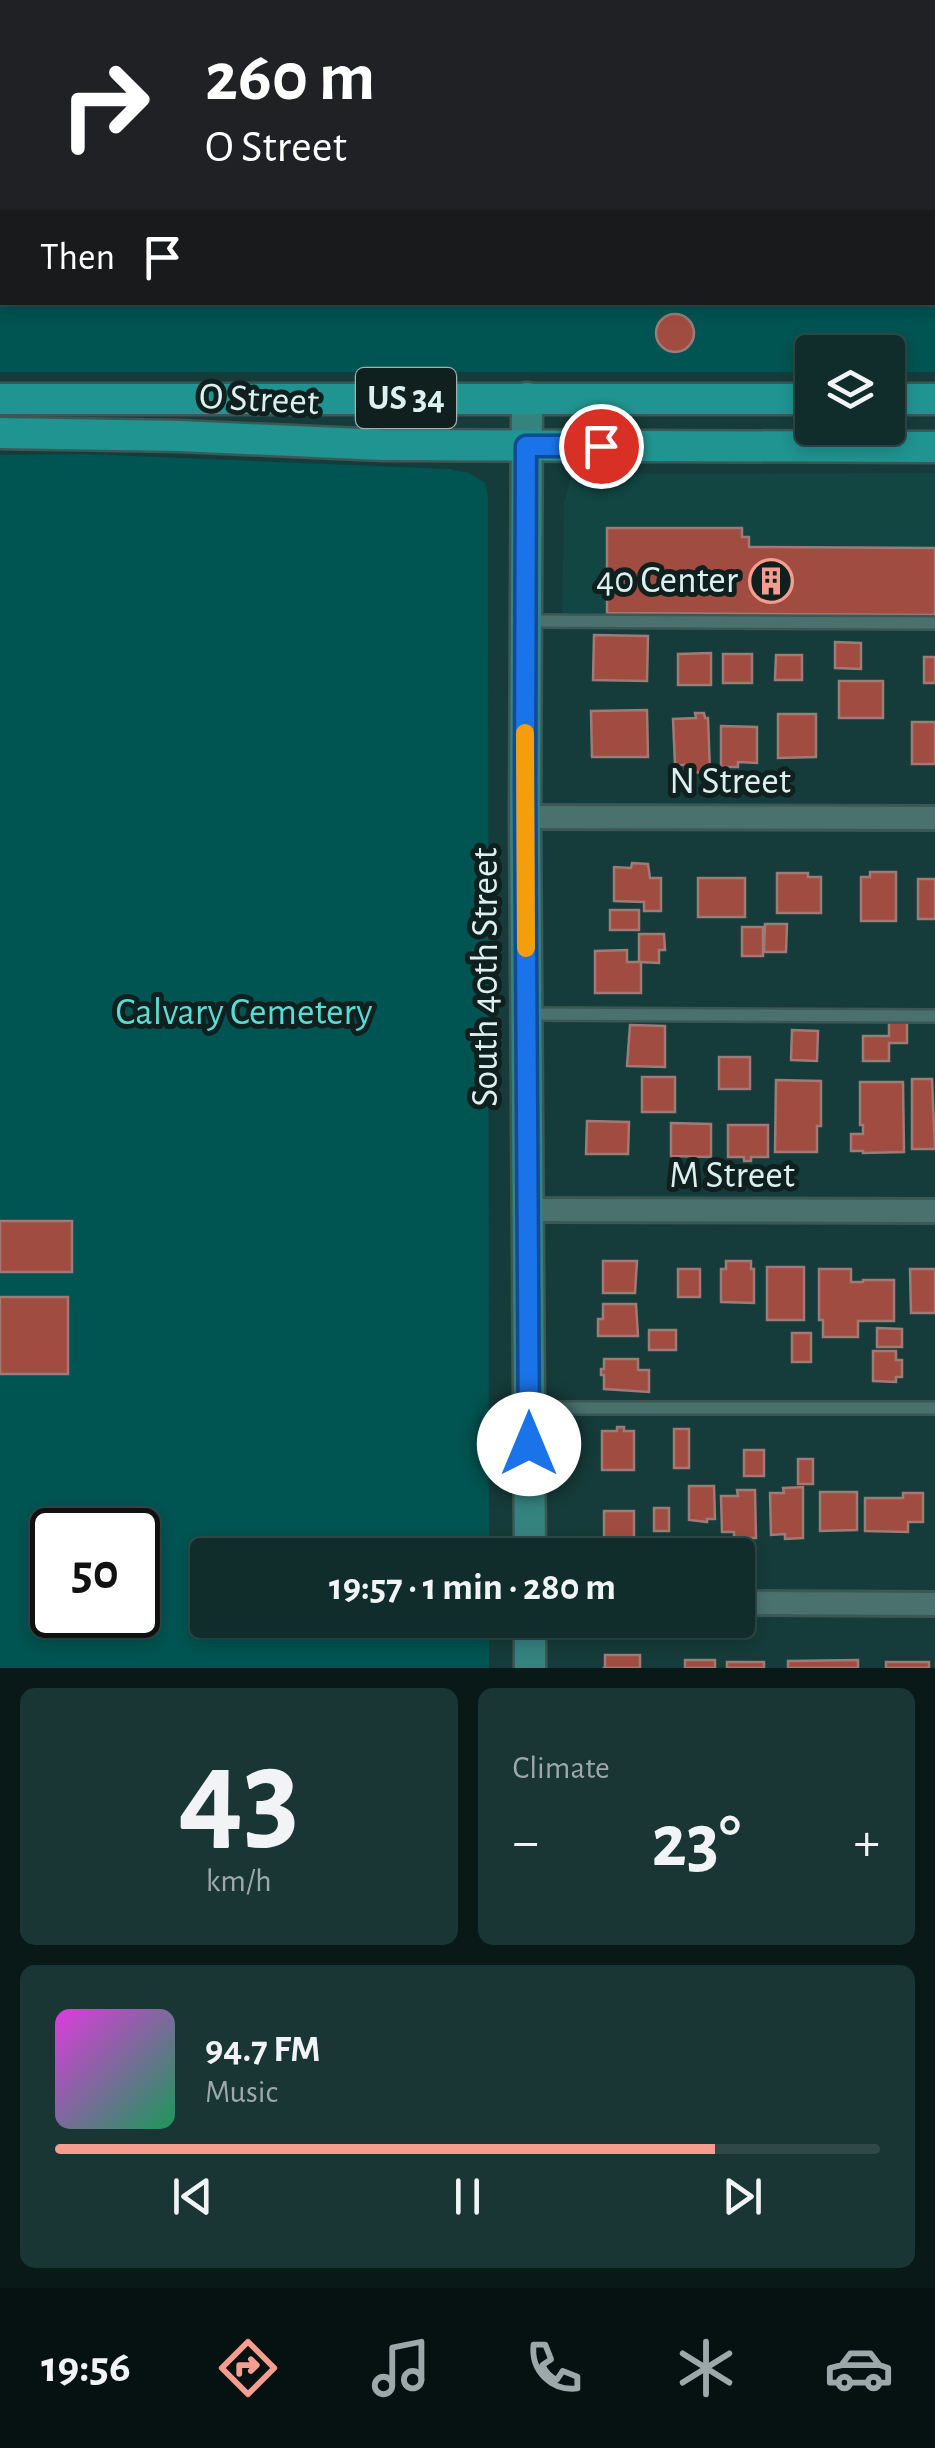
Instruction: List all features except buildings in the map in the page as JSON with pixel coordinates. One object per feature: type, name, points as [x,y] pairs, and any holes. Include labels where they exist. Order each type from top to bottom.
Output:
[{"type":"main road","name":"South 40th Street","points":[[527,398],[524,620],[530,1538]]},
{"type":"main road","name":"O Street","points":[[0,399],[795,399]]},
{"type":"main road","points":[[905,399],[935,399]]},
{"type":"main road","name":"O Street","points":[[0,433],[383,445],[935,447]]},
{"type":"main road","points":[[530,1638],[530,1668]]},
{"type":"street","name":"N Street","points":[[525,817],[935,818]]},
{"type":"street","name":"M Street","points":[[528,1210],[935,1212]]},
{"type":"street","points":[[755,1603],[935,1604]]},
{"type":"lane","points":[[524,620],[935,622]]},
{"type":"lane","points":[[527,1014],[935,1016]]},
{"type":"lane","points":[[529,1408],[935,1408]]},
{"type":"shaded area","points":[[935,473],[935,623],[562,621],[564,502],[571,479],[580,474]]},
{"type":"green space","points":[[0,305],[935,305],[935,372],[905,372],[905,335],[795,335],[795,372],[0,372]]},
{"type":"green space","name":"Calvary Cemetery","points":[[84,454],[450,469],[469,473],[485,483],[488,496],[489,1538],[190,1538],[190,1638],[489,1638],[489,1668],[0,1668],[0,455]]},
{"type":"slow traffic","points":[[525,733],[526,948]]},
{"type":"place","name":"40 Center","points":[[771,581]]},
{"type":"route","points":[[529,1444],[526,446],[601,446]]}]
